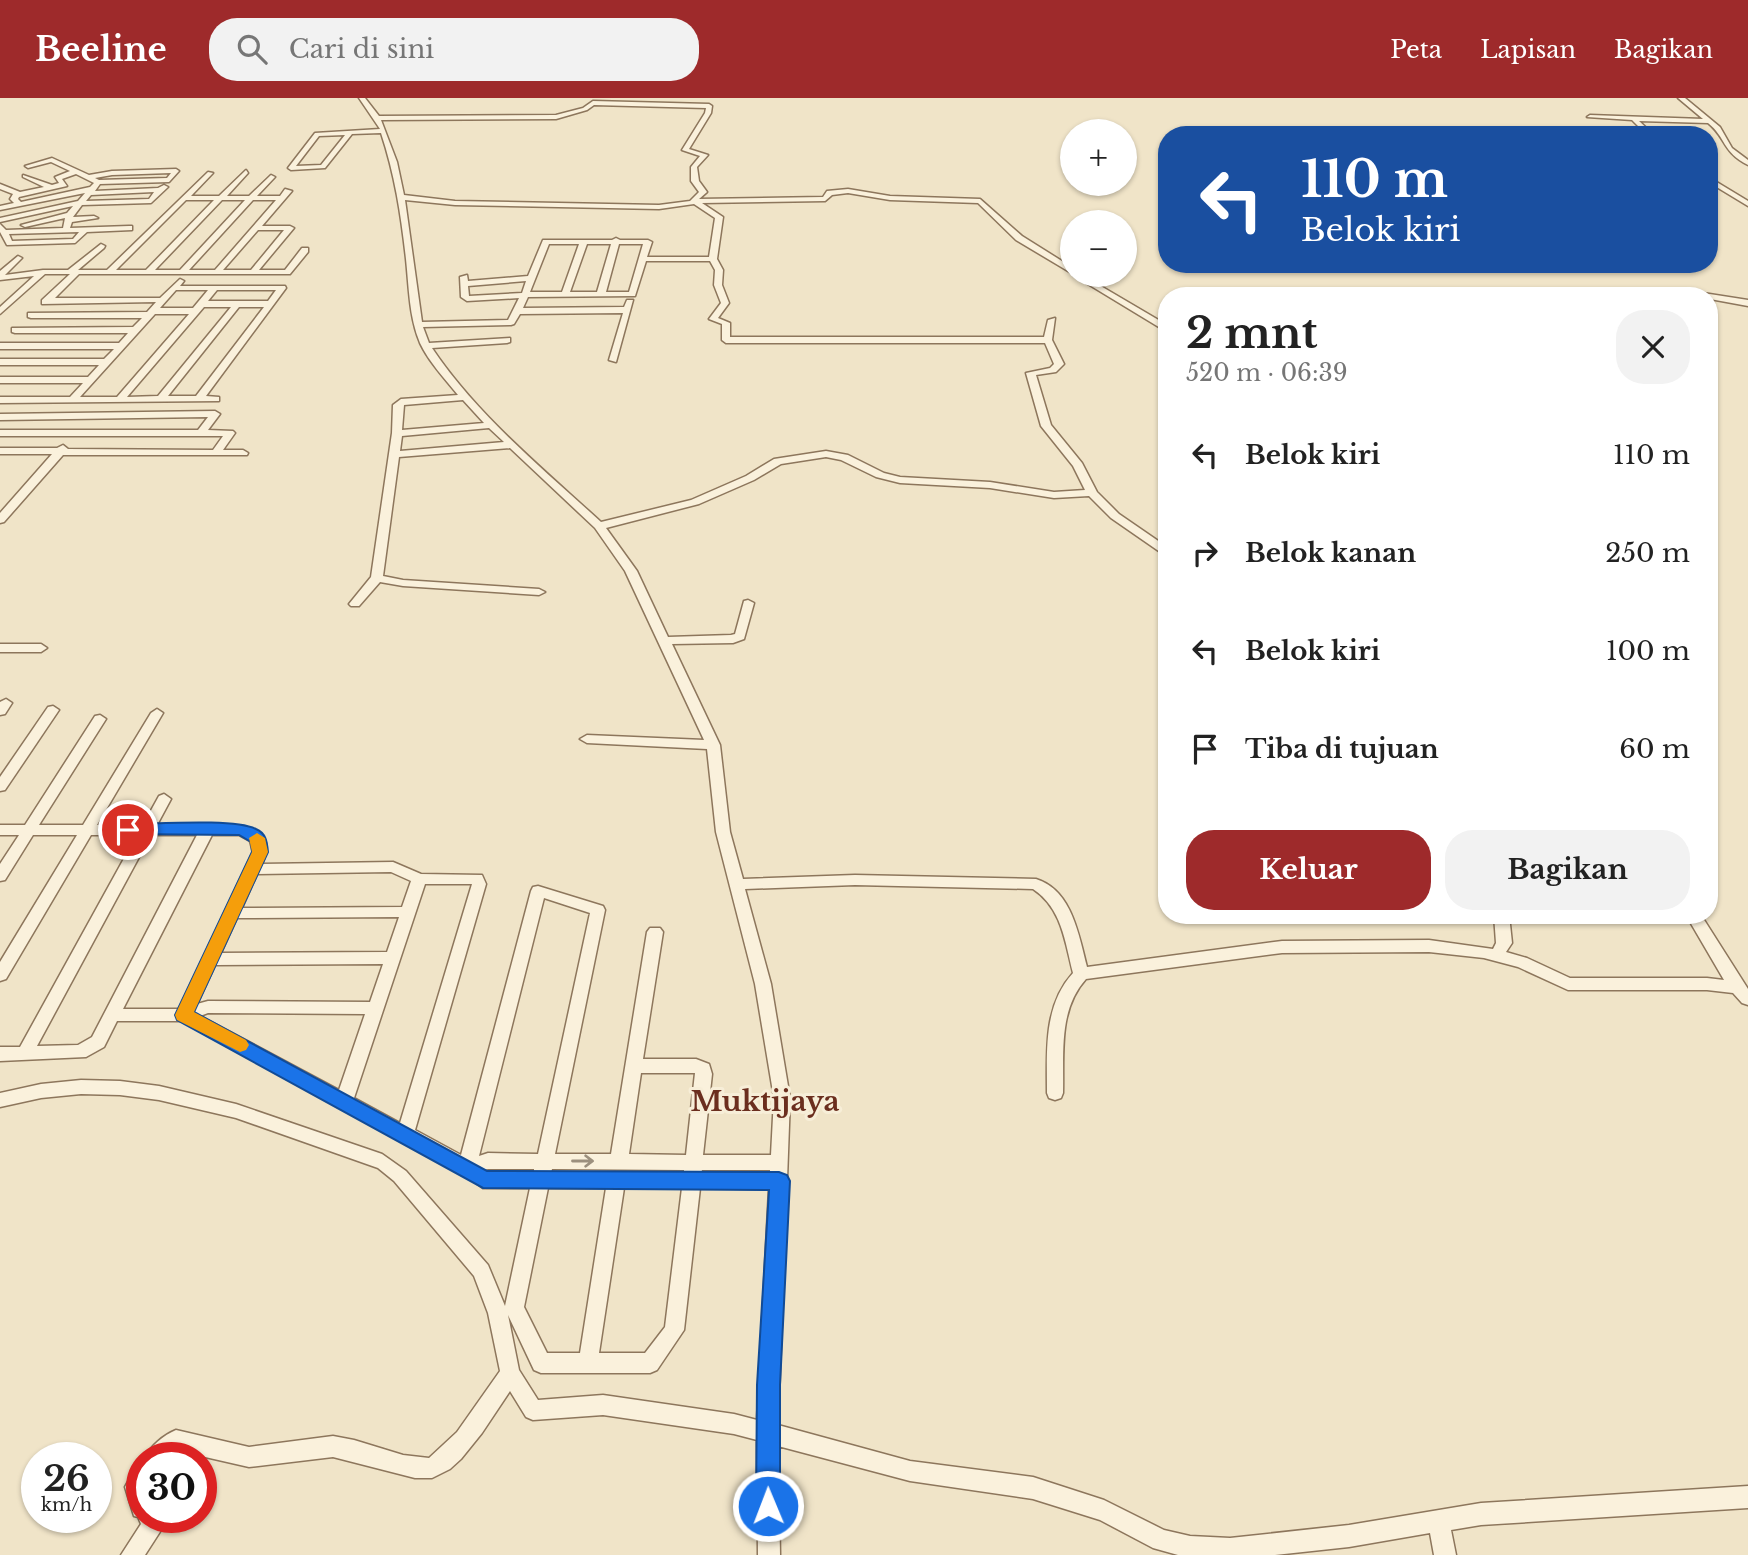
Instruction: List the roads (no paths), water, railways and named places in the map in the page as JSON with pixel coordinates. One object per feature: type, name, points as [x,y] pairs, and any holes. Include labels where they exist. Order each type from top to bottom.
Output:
[{"type":"street","points":[[362,98],[380,125],[396,170],[418,325],[426,346],[464,397],[510,445],[599,526],[631,571],[667,641],[713,745],[723,832],[763,984],[782,1098],[767,1432],[769,1555]]},
{"type":"street","points":[[701,98],[709,106]]},
{"type":"street","points":[[1681,98],[1715,126]]},
{"type":"street","points":[[350,133],[323,167],[291,168],[317,134],[350,133],[380,125],[549,117],[579,111],[593,103],[643,101],[709,106]]},
{"type":"street","points":[[693,201],[703,192],[695,181],[694,167],[705,155],[685,150],[708,113],[709,106]]},
{"type":"street","points":[[1590,117],[1710,121]]},
{"type":"street","points":[[1634,118],[1642,126]]},
{"type":"street","points":[[1718,129],[1724,135],[1729,149],[1748,163]]},
{"type":"street","points":[[28,166],[50,160],[98,183],[169,180]]},
{"type":"street","points":[[51,187],[25,176],[64,166]]},
{"type":"street","points":[[0,220],[79,203],[151,201],[176,171],[112,173],[89,177]]},
{"type":"street","points":[[19,204],[13,197],[65,183],[58,177],[76,172]]},
{"type":"street","points":[[148,272],[246,172]]},
{"type":"street","points":[[109,272],[211,173]]},
{"type":"street","points":[[72,400],[271,177]]},
{"type":"street","points":[[66,230],[69,217],[98,183]]},
{"type":"street","points":[[1718,185],[1748,204]]},
{"type":"street","points":[[0,186],[19,194]]},
{"type":"street","points":[[0,208],[89,191],[160,190]]},
{"type":"street","points":[[217,272],[288,191]]},
{"type":"street","points":[[400,197],[455,203],[659,207],[693,201],[825,199],[830,193],[842,191],[890,198],[979,201],[1019,238],[1060,264]]},
{"type":"street","points":[[184,198],[282,198]]},
{"type":"street","points":[[693,201],[719,217],[713,259],[719,271],[718,285],[724,303],[713,319],[726,323],[726,340],[1048,340]]},
{"type":"street","points":[[2,229],[69,217],[94,218]]},
{"type":"street","points":[[253,272],[290,228],[256,228]]},
{"type":"street","points":[[2,229],[129,229]]},
{"type":"street","points":[[2,229],[7,255]]},
{"type":"street","points":[[69,250],[85,229]]},
{"type":"street","points":[[601,294],[616,240]]},
{"type":"street","points":[[6,243],[75,241]]},
{"type":"street","points":[[565,295],[584,241]]},
{"type":"street","points":[[418,325],[513,321],[546,242],[647,241],[613,360]]},
{"type":"street","points":[[0,345],[101,246]]},
{"type":"street","points":[[0,278],[74,272],[287,272],[305,250]]},
{"type":"street","points":[[0,278],[18,258]]},
{"type":"street","points":[[0,311],[52,258]]},
{"type":"street","points":[[643,260],[713,259]]},
{"type":"street","points":[[529,278],[464,280],[467,298],[632,294]]},
{"type":"street","points":[[1097,287],[1158,324]]},
{"type":"street","points":[[174,288],[282,288],[199,399]]},
{"type":"street","points":[[120,399],[215,288]]},
{"type":"street","points":[[1718,297],[1748,303]]},
{"type":"street","points":[[47,300],[163,300]]},
{"type":"street","points":[[31,315],[151,313],[237,304],[272,304]]},
{"type":"street","points":[[161,399],[237,304]]},
{"type":"street","points":[[518,311],[627,310]]},
{"type":"street","points":[[1052,320],[1048,340],[1059,364],[1053,370],[1031,373],[1050,433],[1069,452],[1092,493],[1126,525],[1158,546]]},
{"type":"street","points":[[15,330],[135,330]]},
{"type":"street","points":[[426,346],[508,341]]},
{"type":"street","points":[[0,345],[121,346]]},
{"type":"street","points":[[0,362],[105,362]]},
{"type":"street","points":[[0,380],[89,380]]},
{"type":"street","points":[[355,604],[377,578],[397,433],[398,405],[401,401],[464,397]]},
{"type":"street","points":[[0,520],[106,399]]},
{"type":"street","points":[[0,400],[216,399]]},
{"type":"street","points":[[0,417],[215,414],[201,433]]},
{"type":"street","points":[[397,433],[491,425]]},
{"type":"street","points":[[0,433],[230,433],[216,453]]},
{"type":"street","points":[[394,454],[510,445]]},
{"type":"street","points":[[0,451],[243,453]]},
{"type":"street","points":[[599,526],[695,502],[750,478],[778,461],[826,454],[844,457],[880,475],[900,480],[990,485],[1054,495],[1092,493]]},
{"type":"street","points":[[377,578],[403,583],[539,592]]},
{"type":"street","points":[[667,641],[733,639],[740,636],[748,603]]},
{"type":"street","points":[[0,648],[41,648]]},
{"type":"street","points":[[0,787],[53,710]]},
{"type":"street","points":[[0,975],[157,713]]},
{"type":"street","points":[[0,876],[100,719]]},
{"type":"street","points":[[587,739],[713,745]]},
{"type":"street","points":[[25,1053],[164,799]]},
{"type":"street","points":[[0,830],[207,830],[252,833],[259,840],[260,852],[184,1015]]},
{"type":"street","points":[[0,1054],[80,1052],[91,1049],[98,1042],[207,830]]},
{"type":"street","points":[[252,869],[393,867],[419,878],[472,878],[479,884],[405,1134]]},
{"type":"street","points":[[344,1101],[419,878]]},
{"type":"street","points":[[735,884],[918,880],[1036,884],[1049,893],[1065,915],[1081,974]]},
{"type":"street","points":[[467,1167],[538,891],[598,910],[514,1307],[541,1363],[650,1363],[674,1330],[703,1069],[696,1066],[634,1066]]},
{"type":"street","points":[[232,913],[408,912]]},
{"type":"street","points":[[1497,956],[1504,943],[1502,924]]},
{"type":"street","points":[[1699,924],[1742,994]]},
{"type":"street","points":[[588,1363],[655,932]]},
{"type":"street","points":[[1055,1093],[1057,1031],[1062,1003],[1072,982],[1081,974],[1282,947],[1429,946],[1522,962],[1568,984],[1707,984],[1742,994]]},
{"type":"street","points":[[210,959],[392,958]]},
{"type":"street","points":[[112,1015],[184,1015],[208,1007],[376,1008]]},
{"type":"street","points":[[184,1015],[467,1167],[483,1180],[541,1180],[618,1171],[780,1172]]},
{"type":"street","points":[[0,1100],[71,1087],[161,1091],[262,1119],[384,1163],[400,1176],[481,1271],[498,1313],[510,1373],[533,1410],[603,1405],[767,1432],[910,1471],[1033,1488],[1104,1511],[1161,1540],[1190,1548],[1230,1549],[1439,1523],[1481,1514],[1748,1496]]},
{"type":"street","points":[[467,1167],[488,1161],[545,1161],[618,1171]]},
{"type":"street","points":[[217,1448],[246,1457],[341,1447],[385,1458],[408,1468],[431,1469],[452,1454],[510,1373]]},
{"type":"street","points":[[174,1442],[199,1442]]},
{"type":"street","points":[[1439,1523],[1445,1555]]},
{"type":"street","points":[[132,1555],[148,1533]]},
{"type":"district","name":"Muktijaya","points":[[765,1101]]}]
